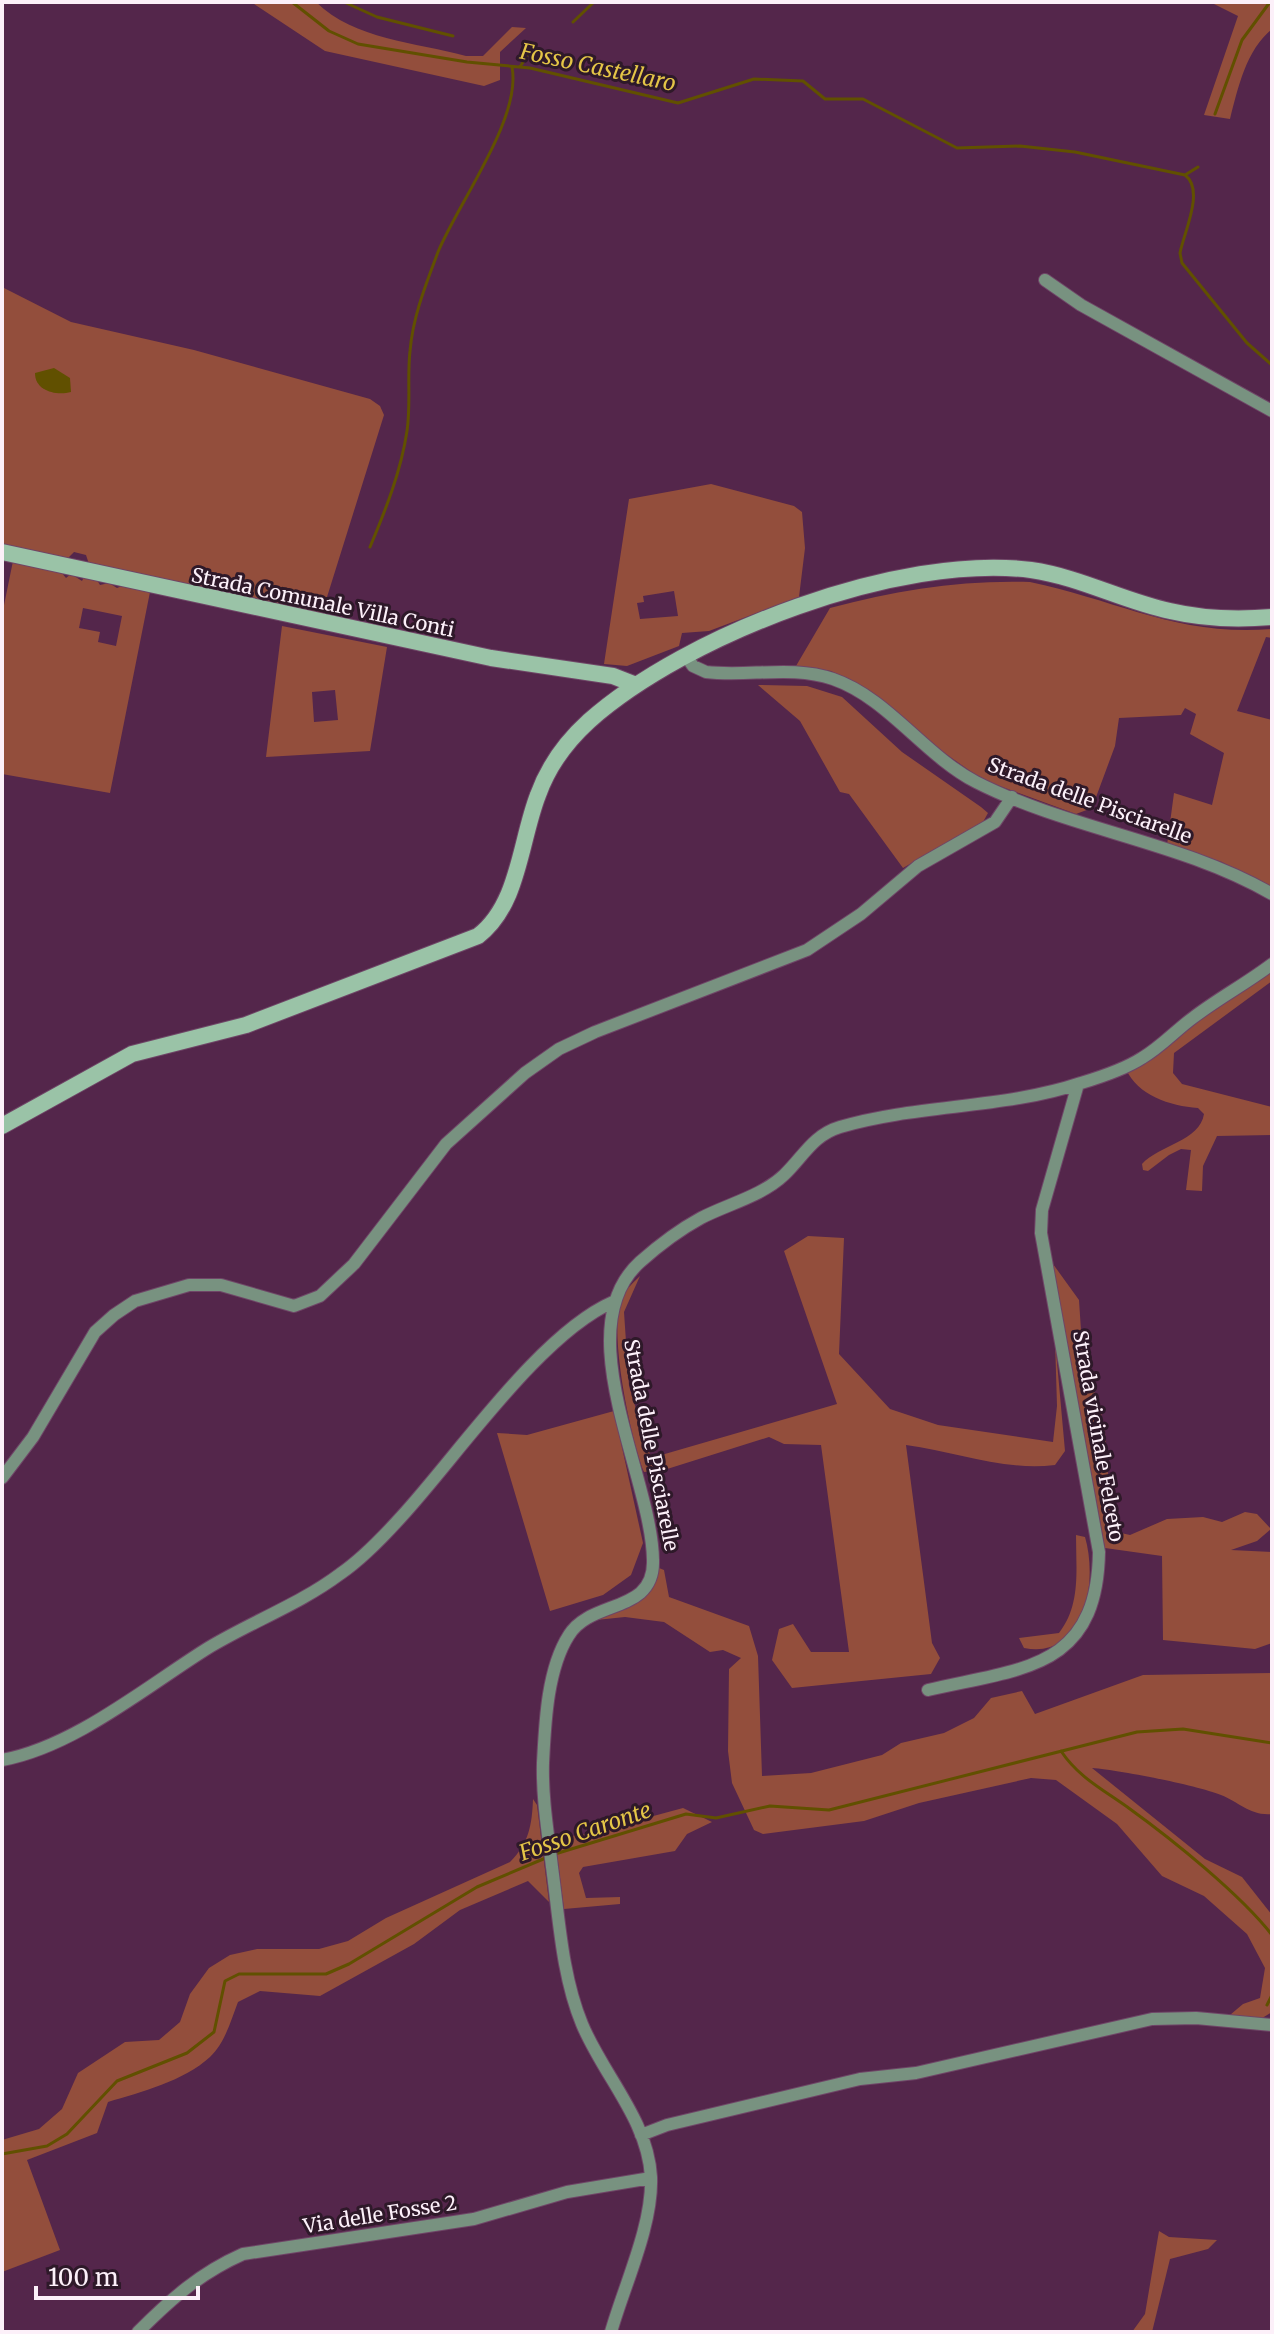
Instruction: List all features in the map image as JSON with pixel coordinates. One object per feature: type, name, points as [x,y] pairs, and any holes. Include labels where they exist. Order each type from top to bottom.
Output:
[{"type":"main road","name":"Strada Comunale Villa Conti","points":[[2,552],[491,658],[613,676],[636,685]]},
{"type":"main road","points":[[2,1126],[132,1054],[246,1025],[478,936],[503,908],[538,794],[556,758],[587,723],[636,685],[740,630],[887,581],[953,571],[1030,570],[1068,578],[1168,611],[1236,620],[1272,617]]},
{"type":"street","points":[[1045,280],[1081,305],[1272,411]]},
{"type":"street","name":"Strada delle Pisciarelle","points":[[686,656],[693,666],[706,672],[803,673],[836,680],[861,693],[934,754],[965,775],[1012,797],[1223,869],[1272,894]]},
{"type":"street","points":[[2,1478],[33,1437],[95,1332],[124,1308],[172,1288],[206,1283],[279,1303],[307,1303],[327,1290],[354,1264],[446,1144],[525,1073],[559,1049],[595,1032],[807,950],[861,914],[918,866],[995,822],[1012,797]]},
{"type":"street","points":[[2,1760],[22,1756],[123,1707],[208,1649],[341,1574],[400,1519],[545,1353],[586,1317],[613,1302],[636,1266],[698,1220],[772,1185],[816,1139],[834,1128],[888,1115],[967,1106],[1078,1084],[1142,1058],[1272,964]]},
{"type":"street","name":"Strada vicinale Felceto","points":[[928,1690],[1007,1672],[1058,1653],[1078,1636],[1095,1601],[1099,1552],[1041,1233],[1042,1210],[1078,1084]]},
{"type":"street","name":"Strada delle Pisciarelle","points":[[611,2332],[645,2219],[651,2178],[641,2135],[580,2019],[555,1889],[547,1822],[545,1739],[554,1674],[563,1645],[583,1620],[643,1593],[654,1566],[613,1362],[610,1319],[613,1302]]},
{"type":"street","points":[[641,2135],[667,2125],[860,2079],[916,2073],[1152,2019],[1196,2018],[1272,2025]]},
{"type":"street","name":"Via delle Fosse 2","points":[[138,2332],[182,2288],[214,2267],[243,2254],[474,2219],[567,2192],[651,2178]]},
{"type":"shaded area","points":[[251,2],[316,2],[332,15],[367,32],[466,56],[483,56],[512,27],[526,28],[500,52],[500,80],[484,86],[325,51]]},
{"type":"shaded area","points":[[1210,2],[1272,2],[1272,29],[1249,59],[1230,119],[1204,115],[1238,16]]},
{"type":"shaded area","points":[[2,287],[71,322],[194,350],[370,399],[380,406],[384,415],[322,613],[89,564],[86,555],[74,552],[68,558],[2,545]]},
{"type":"shaded area","points":[[54,368],[70,378],[71,392],[47,391],[39,384],[35,373]]},
{"type":"shaded area","points":[[711,484],[794,506],[802,512],[805,548],[799,597],[709,631],[682,633],[679,646],[627,666],[604,664],[629,499]],"holes":[[[674,591],[678,616],[640,619],[637,603],[644,602],[643,596]]]},
{"type":"shaded area","points":[[13,561],[61,572],[66,578],[71,574],[82,581],[84,577],[97,580],[100,585],[109,583],[117,588],[122,586],[150,592],[110,793],[2,774],[2,615]],"holes":[[[83,608],[122,616],[116,646],[98,642],[100,632],[79,628]]]},
{"type":"shaded area","points":[[1030,582],[1207,628],[1272,629],[1272,638],[1266,637],[1237,711],[1272,720],[1272,890],[1222,862],[1167,845],[1174,793],[1212,805],[1224,753],[1190,734],[1196,714],[1185,708],[1181,715],[1119,718],[1115,746],[1092,808],[1076,814],[983,780],[926,740],[871,693],[831,671],[796,666],[830,608],[929,588]]},
{"type":"shaded area","points":[[282,626],[387,647],[370,751],[266,757]],"holes":[[[335,690],[338,720],[314,722],[312,692]]]},
{"type":"shaded area","points":[[758,685],[807,686],[842,697],[902,752],[988,813],[983,822],[903,868],[849,794],[840,792],[800,721]]},
{"type":"shaded area","points":[[1272,971],[1272,981],[1174,1053],[1173,1073],[1182,1084],[1272,1107],[1272,1135],[1217,1136],[1203,1166],[1202,1191],[1186,1190],[1191,1150],[1181,1149],[1148,1171],[1143,1170],[1142,1164],[1149,1158],[1195,1131],[1204,1114],[1198,1108],[1156,1098],[1138,1086],[1126,1069]]},
{"type":"shaded area","points":[[808,1236],[844,1238],[839,1354],[890,1409],[938,1425],[1053,1442],[1057,1406],[1055,1340],[1065,1451],[1055,1465],[998,1463],[906,1445],[932,1643],[940,1658],[931,1674],[792,1688],[772,1660],[779,1629],[793,1624],[811,1652],[849,1652],[821,1445],[784,1444],[769,1437],[664,1470],[644,1472],[639,1457],[622,1382],[617,1330],[618,1309],[623,1295],[640,1276],[624,1312],[629,1386],[651,1458],[837,1404],[784,1251]]},
{"type":"shaded area","points":[[1053,1264],[1079,1300],[1084,1376],[1098,1398],[1105,1432],[1112,1531],[1130,1535],[1167,1519],[1203,1517],[1222,1522],[1245,1512],[1257,1514],[1271,1529],[1257,1541],[1231,1550],[1272,1552],[1272,1643],[1255,1649],[1163,1640],[1162,1556],[1105,1548]]},
{"type":"shaded area","points":[[614,1411],[643,1543],[631,1575],[603,1595],[550,1611],[497,1433],[527,1435]]},
{"type":"shaded area","points":[[1076,1535],[1085,1537],[1089,1555],[1088,1595],[1083,1614],[1062,1642],[1045,1648],[1024,1648],[1019,1638],[1059,1633],[1066,1622],[1076,1587]]},
{"type":"shaded area","points":[[659,1568],[664,1570],[669,1597],[749,1626],[758,1656],[762,1776],[811,1773],[882,1755],[901,1743],[944,1733],[974,1718],[991,1698],[1022,1691],[1035,1714],[1143,1675],[1272,1673],[1272,1814],[1251,1811],[1221,1795],[1194,1787],[1092,1768],[1205,1859],[1242,1877],[1272,1915],[1272,2012],[1259,2020],[1230,2015],[1243,2004],[1260,1998],[1265,1968],[1247,1934],[1204,1896],[1162,1876],[1117,1824],[1056,1780],[1031,1778],[919,1803],[864,1821],[763,1834],[754,1830],[732,1783],[728,1751],[729,1669],[741,1658],[723,1650],[710,1652],[664,1622],[625,1617],[596,1620],[636,1603],[650,1589]]},
{"type":"shaded area","points":[[533,1799],[537,1805],[549,1902],[528,1881],[460,1910],[414,1944],[320,1996],[260,1991],[238,2002],[220,2045],[200,2065],[162,2085],[108,2102],[97,2133],[27,2160],[60,2250],[2,2272],[2,2140],[39,2129],[62,2109],[78,2073],[125,2042],[159,2040],[180,2022],[190,1994],[209,1968],[230,1955],[257,1949],[319,1949],[348,1941],[386,1918],[510,1862],[528,1833]]},
{"type":"shaded area","points":[[683,1808],[712,1822],[687,1834],[675,1851],[583,1867],[579,1873],[586,1898],[620,1897],[620,1904],[564,1909],[555,1838],[587,1834]]},
{"type":"shaded area","points":[[1159,2231],[1169,2237],[1217,2240],[1208,2249],[1170,2259],[1152,2332],[1132,2332],[1145,2314]]},
{"type":"waterway","name":"Fosso Castellaro","points":[[292,2],[329,31],[358,44],[467,62],[530,68],[678,103],[754,79],[803,81],[825,99],[863,99],[957,148],[1020,146],[1075,152],[1185,175],[1191,182],[1193,201],[1180,253],[1182,263],[1247,343],[1272,365]]},
{"type":"waterway","points":[[344,2],[377,17],[453,36]]},
{"type":"waterway","points":[[573,22],[594,2]]},
{"type":"waterway","points":[[1215,114],[1242,40],[1270,2]]},
{"type":"waterway","points":[[520,67],[534,44]]},
{"type":"waterway","points":[[370,547],[401,461],[408,421],[410,351],[421,300],[447,232],[498,135],[513,88],[512,67]]},
{"type":"waterway","points":[[1185,175],[1198,167]]},
{"type":"waterway","name":"Fosso Caronte","points":[[555,1854],[686,1814],[716,1818],[770,1806],[829,1810],[1137,1732],[1183,1729],[1272,1743]]},
{"type":"waterway","points":[[1061,1751],[1084,1776],[1206,1869],[1272,1935]]},
{"type":"waterway","name":"Fosso Caronte","points":[[2,2154],[47,2146],[67,2134],[117,2081],[187,2053],[214,2032],[225,1981],[239,1974],[326,1974],[349,1964],[477,1887],[548,1857]]},
{"type":"waterway","points":[[1267,2005],[1272,1995]]}]
